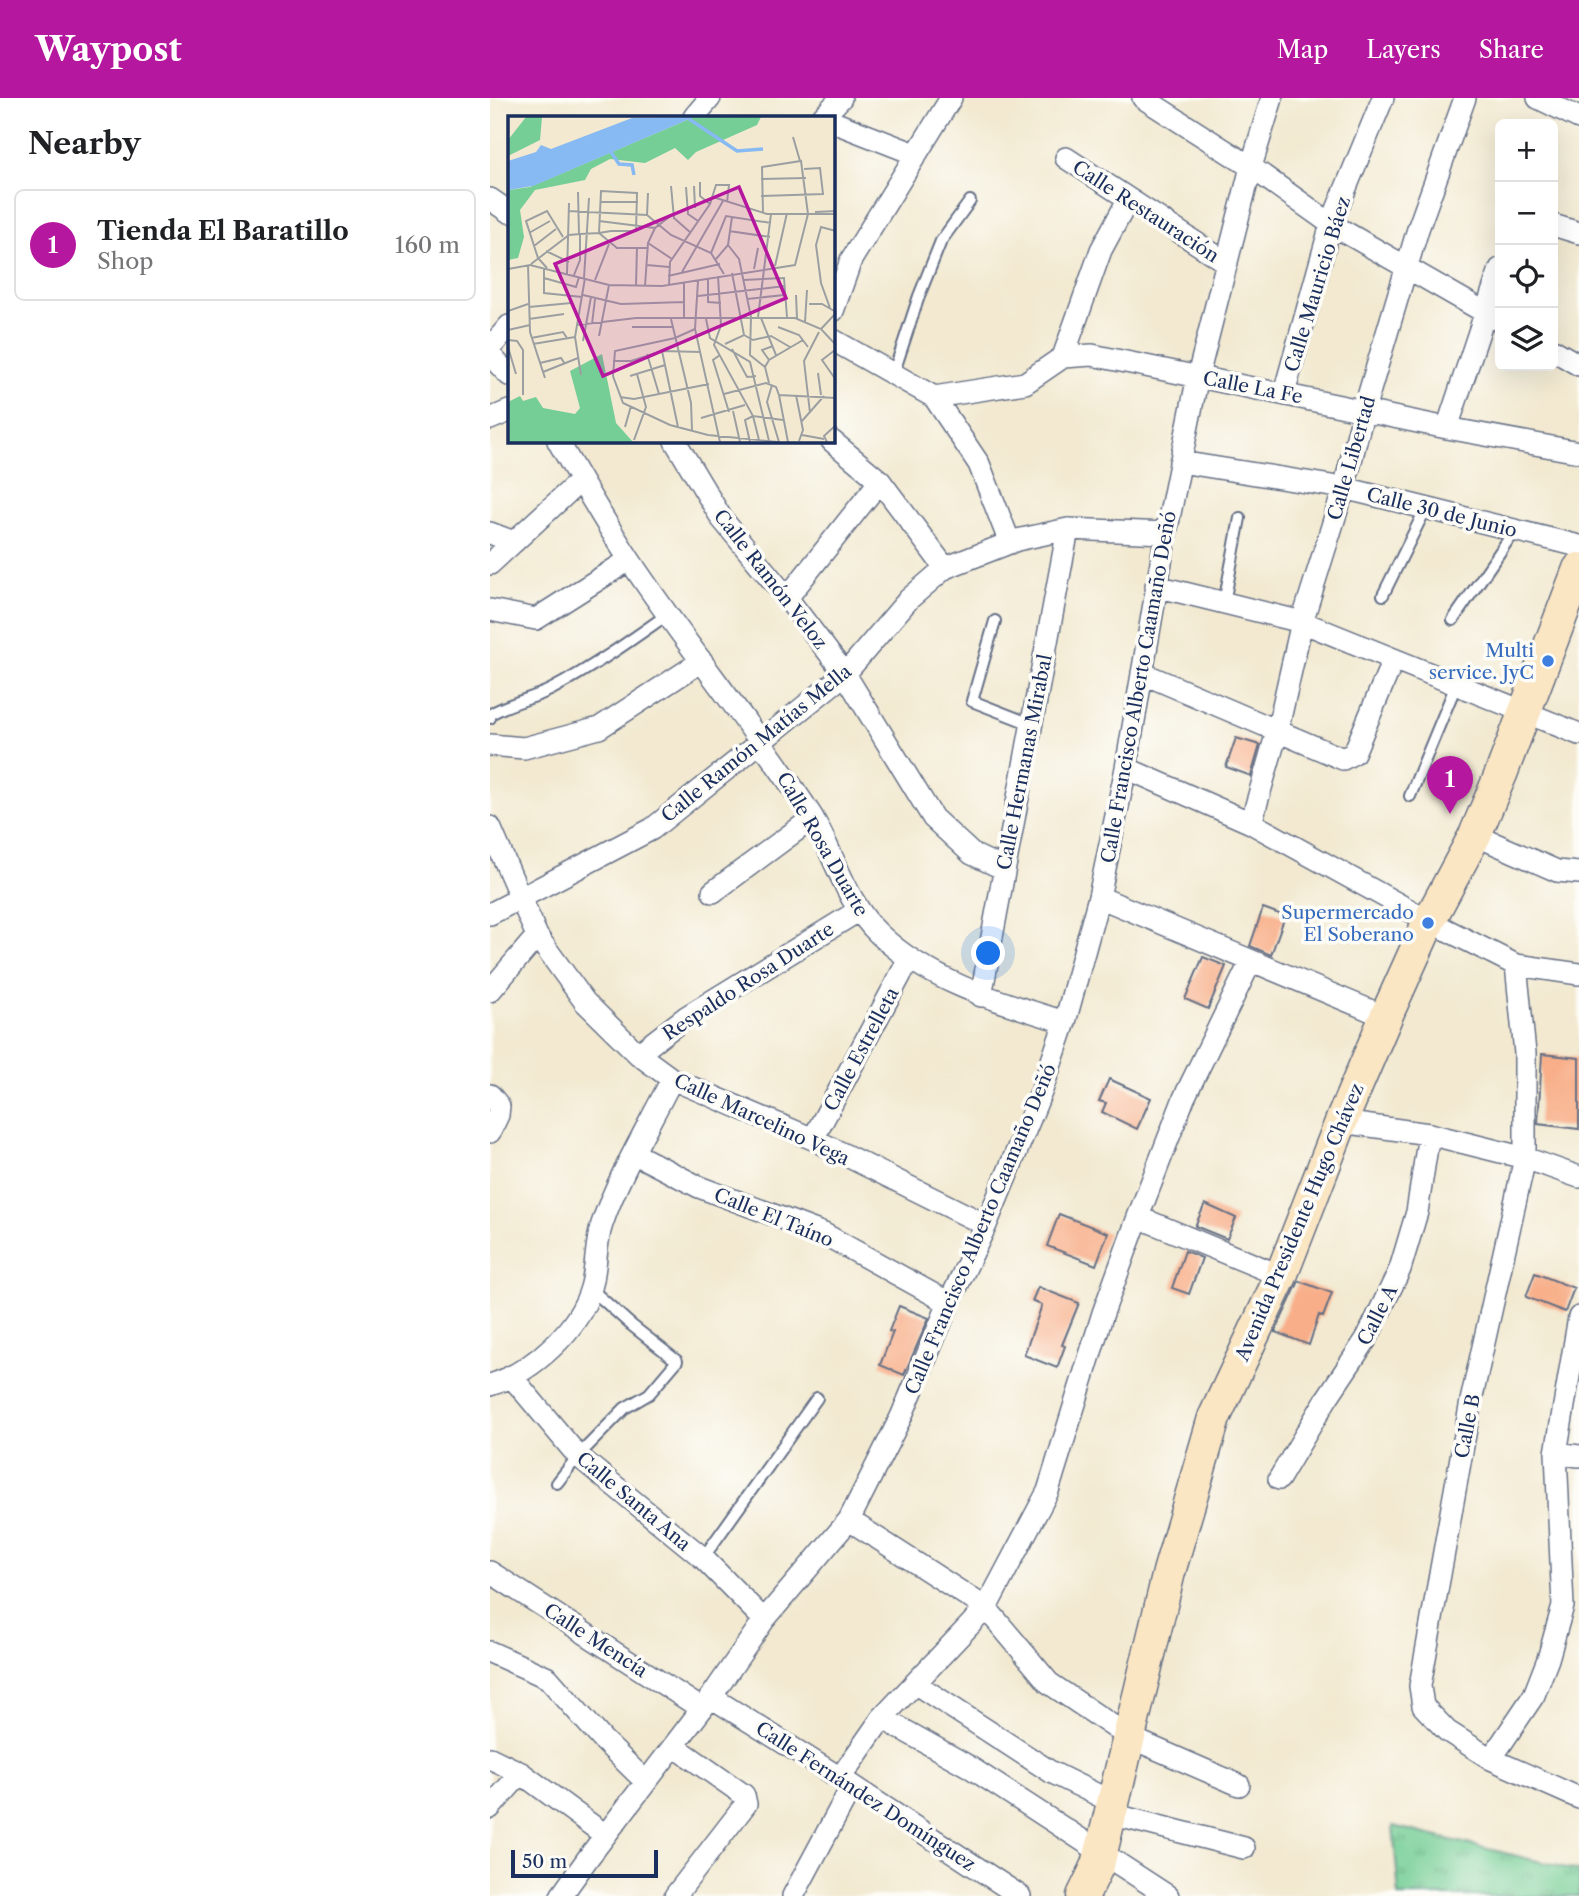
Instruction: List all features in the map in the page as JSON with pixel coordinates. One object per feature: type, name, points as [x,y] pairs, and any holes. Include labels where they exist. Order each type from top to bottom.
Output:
[{"type":"main road","name":"Avenida Presidente Hugo Chávez","points":[[1083,1896],[1098,1865],[1169,1572],[1214,1418],[1281,1276],[1341,1122],[1386,1017],[1429,921],[1475,835],[1579,569]]},
{"type":"street","points":[[695,116],[710,98]]},
{"type":"street","points":[[824,116],[841,98]]},
{"type":"street","points":[[835,305],[851,260],[951,98]]},
{"type":"street","points":[[1143,98],[1251,167],[1331,224],[1493,317],[1447,428]]},
{"type":"street","name":"Calle Francisco Alberto Caamaño Deñó","points":[[561,1896],[707,1703],[764,1620],[849,1520],[901,1417],[1042,1090],[1065,1022],[1099,897],[1126,768],[1156,586],[1198,376],[1251,167],[1272,98]]},
{"type":"street","name":"Calle Mauricio Báez","points":[[1284,393],[1331,224],[1382,98]]},
{"type":"street","name":"Calle Libertad","points":[[1251,823],[1277,732],[1302,622],[1364,410],[1418,229],[1465,98]]},
{"type":"street","points":[[1546,109],[1579,118]]},
{"type":"street","points":[[835,123],[915,154]]},
{"type":"street","name":"Calle Restauración","points":[[1066,158],[1227,263]]},
{"type":"street","points":[[490,199],[508,211]]},
{"type":"street","points":[[934,397],[1025,383],[1063,357],[1101,250],[1128,200]]},
{"type":"street","points":[[1558,227],[1579,233]]},
{"type":"street","points":[[490,348],[508,327]]},
{"type":"street","points":[[835,341],[934,397],[979,464],[1010,543]]},
{"type":"street","points":[[1558,353],[1579,365]]},
{"type":"street","points":[[490,355],[508,374]]},
{"type":"street","name":"Calle La Fe","points":[[1063,357],[1092,355],[1447,428],[1579,452]]},
{"type":"street","points":[[490,419],[508,411]]},
{"type":"street","name":"Calle Rosa Duarte","points":[[559,443],[629,559],[762,742],[813,818],[858,911],[878,934],[909,959],[981,996],[1065,1022]]},
{"type":"street","name":"Calle Ramón Veloz","points":[[676,443],[722,519],[845,674],[933,818],[972,855],[1004,869]]},
{"type":"street","points":[[834,443],[880,481],[945,568]]},
{"type":"street","name":"Calle 30 de Junio","points":[[1180,462],[1343,488],[1579,546]]},
{"type":"street","points":[[490,564],[580,481]]},
{"type":"street","points":[[787,598],[880,481]]},
{"type":"street","name":"Calle Ramón Matías Mella","points":[[490,914],[652,829],[845,674],[909,598],[945,568],[1010,543],[1068,529],[1166,533]]},
{"type":"street","name":"Calle Hermanas Mirabal","points":[[981,996],[1068,529]]},
{"type":"street","points":[[490,533],[514,542]]},
{"type":"street","points":[[490,610],[536,619],[629,559]]},
{"type":"street","points":[[1156,586],[1302,622],[1579,734]]},
{"type":"street","points":[[1142,673],[1343,759],[1350,757],[1394,660]]},
{"type":"street","points":[[490,745],[524,748],[599,728],[702,661]]},
{"type":"street","points":[[1126,768],[1251,823],[1429,921],[1516,965],[1579,974]]},
{"type":"street","points":[[713,892],[813,818]]},
{"type":"street","name":"Calle Marcelino Vega","points":[[490,827],[537,936],[585,1002],[638,1054],[672,1079],[813,1139],[986,1225]]},
{"type":"street","points":[[1475,835],[1557,871],[1579,873]]},
{"type":"street","points":[[1099,897],[1386,1017]]},
{"type":"street","name":"Respaldo Rosa Duarte","points":[[638,1054],[686,1017],[858,911]]},
{"type":"street","points":[[490,991],[537,936]]},
{"type":"street","name":"Calle Estrelleta","points":[[813,1139],[909,959]]},
{"type":"street","points":[[793,1896],[846,1782],[883,1718],[986,1608],[1048,1491],[1103,1313],[1138,1217],[1184,1098],[1251,961]]},
{"type":"street","name":"Calle B","points":[[1516,965],[1525,1053],[1525,1158],[1471,1401],[1420,1686],[1423,1706],[1447,1731],[1491,1759],[1579,1798]]},
{"type":"street","points":[[490,1385],[530,1366],[570,1329],[591,1289],[601,1226],[672,1079]]},
{"type":"street","points":[[490,1132],[498,1115],[494,1100]]},
{"type":"street","points":[[1341,1122],[1429,1133],[1525,1158],[1579,1177]]},
{"type":"street","name":"Calle A","points":[[1279,1479],[1327,1398],[1367,1338],[1400,1269],[1417,1212],[1429,1133]]},
{"type":"street","name":"Calle El Taíno","points":[[635,1154],[699,1187],[824,1234],[949,1303]]},
{"type":"street","points":[[1138,1217],[1281,1276]]},
{"type":"street","points":[[1491,1759],[1534,1695],[1548,1660],[1563,1606],[1556,1453],[1579,1317]]},
{"type":"street","name":"Calle Santa Ana","points":[[511,1376],[578,1456],[703,1558],[764,1620]]},
{"type":"street","points":[[1556,1453],[1579,1455]]},
{"type":"street","points":[[849,1520],[986,1608],[1049,1682],[1129,1737],[1239,1785]]},
{"type":"street","name":"Calle Mencía","points":[[490,1572],[707,1703]]},
{"type":"street","points":[[490,1651],[548,1678],[602,1739],[646,1782]]},
{"type":"street","points":[[916,1684],[1051,1772],[1112,1808],[1244,1848]]},
{"type":"street","name":"Calle Fernández Domínguez","points":[[707,1703],[846,1782],[1020,1896]]},
{"type":"street","points":[[883,1718],[968,1766],[1168,1896]]},
{"type":"street","points":[[674,1746],[747,1799],[746,1804],[675,1896]]},
{"type":"street","points":[[490,1758],[521,1773],[606,1835]]},
{"type":"street","points":[[490,1808],[521,1773]]},
{"type":"lane","points":[[893,375],[919,296],[942,241],[970,201]]},
{"type":"lane","points":[[1383,595],[1426,508]]},
{"type":"lane","points":[[1224,603],[1240,518]]},
{"type":"lane","points":[[1453,620],[1514,530]]},
{"type":"lane","points":[[490,718],[491,714],[502,707],[549,691],[613,654],[668,614]]},
{"type":"lane","points":[[995,621],[972,701],[1031,723]]},
{"type":"lane","points":[[1410,796],[1456,685]]},
{"type":"lane","points":[[557,1483],[578,1456],[625,1408],[649,1394],[677,1361],[591,1289]]},
{"type":"lane","points":[[703,1558],[817,1398]]},
{"type":"green space","points":[[1393,1826],[1579,1871],[1579,1896],[1399,1896]]},
{"type":"building","points":[[1236,738],[1260,745],[1251,776],[1226,767]]},
{"type":"building","points":[[1263,908],[1285,916],[1271,955],[1250,946]]},
{"type":"building","points":[[1203,957],[1226,966],[1208,1009],[1185,999]]},
{"type":"building","points":[[1542,1054],[1579,1058],[1579,1129],[1538,1124]]},
{"type":"building","points":[[1109,1079],[1151,1098],[1137,1129],[1102,1112],[1106,1103],[1099,1101]]},
{"type":"building","points":[[1205,1204],[1236,1218],[1227,1239],[1195,1226]]},
{"type":"building","points":[[1059,1214],[1108,1233],[1096,1265],[1047,1246]]},
{"type":"building","points":[[1185,1251],[1202,1258],[1189,1294],[1172,1288]]},
{"type":"building","points":[[1535,1273],[1574,1288],[1565,1312],[1526,1297]]},
{"type":"building","points":[[1299,1281],[1332,1293],[1323,1317],[1319,1315],[1309,1345],[1275,1332]]},
{"type":"building","points":[[1038,1287],[1079,1303],[1062,1345],[1065,1346],[1057,1368],[1024,1355],[1042,1305],[1032,1301]]},
{"type":"building","points":[[899,1306],[929,1318],[904,1375],[880,1365],[893,1332],[889,1331]]},
{"type":"place","name":"Multi service. JyC","points":[[1548,661]]},
{"type":"place","name":"Tienda El Baratillo","points":[[1450,814]]},
{"type":"place","name":"Supermercado El Soberano","points":[[1428,923]]}]
